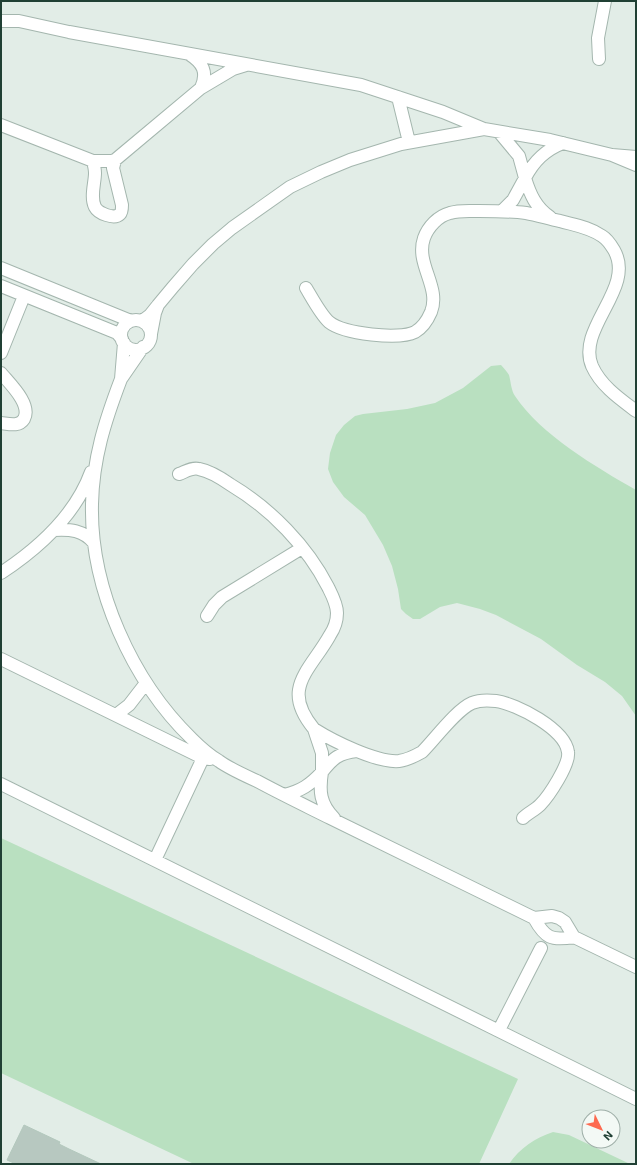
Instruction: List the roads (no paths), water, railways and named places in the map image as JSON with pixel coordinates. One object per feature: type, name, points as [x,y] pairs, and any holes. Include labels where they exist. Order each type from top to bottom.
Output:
[{"type":"street","points":[[599,59],[598,38],[605,1]]},
{"type":"street","points":[[1,21],[19,21],[361,85],[465,120],[484,129],[563,143],[612,155],[636,165]]},
{"type":"street","points":[[188,53],[198,60],[202,67],[204,81],[201,88]]},
{"type":"street","points":[[1,125],[93,161],[111,161],[115,160],[201,88],[233,69],[249,64]]},
{"type":"street","points":[[398,97],[409,142]]},
{"type":"street","points":[[121,379],[123,341],[121,334],[124,326],[150,315],[173,287],[213,244],[232,228],[290,187],[350,160],[409,142],[484,129]]},
{"type":"street","points":[[499,132],[519,156],[528,189],[536,205],[542,212],[554,220]]},
{"type":"street","points":[[502,211],[513,200],[530,168],[538,158],[563,143]]},
{"type":"street","points":[[612,155],[636,157]]},
{"type":"street","points":[[93,161],[95,172],[93,198],[95,207],[98,211],[104,214],[117,216],[122,211],[122,205],[113,168],[115,160]]},
{"type":"street","points":[[306,288],[329,322],[336,326],[357,333],[386,336],[411,333],[417,331],[427,320],[431,312],[434,293],[423,258],[422,248],[424,239],[430,227],[443,216],[450,213],[467,210],[502,211],[526,213],[582,226],[602,236],[610,244],[615,252],[619,267],[618,280],[594,335],[589,353],[592,366],[606,386],[636,411]]},
{"type":"street","points":[[1,268],[148,326],[151,334]]},
{"type":"street","points":[[1,286],[117,333],[131,349],[140,349],[144,347]]},
{"type":"street","points":[[1,353],[24,296]]},
{"type":"street","points":[[158,305],[149,342],[121,379],[105,422],[97,456],[92,502],[92,529],[95,554],[117,628],[146,683],[168,714],[203,754]]},
{"type":"street","points":[[1,373],[16,391],[25,410],[25,417],[21,422],[16,424],[1,423]]},
{"type":"street","points":[[1,573],[34,550],[54,530],[79,498],[97,456]]},
{"type":"street","points":[[178,474],[190,469],[198,469],[220,477],[250,497],[281,525],[302,548],[325,580],[336,604],[336,622],[326,642],[310,663],[299,689],[299,697],[303,713],[314,729],[322,753],[320,785],[322,803],[336,821]]},
{"type":"street","points":[[54,530],[70,529],[77,531],[89,537],[94,543]]},
{"type":"street","points":[[207,616],[222,596],[302,548]]},
{"type":"street","points":[[1,658],[116,715],[203,754],[336,821],[537,923],[548,936],[558,939]]},
{"type":"street","points":[[116,715],[129,705],[146,683]]},
{"type":"street","points":[[314,729],[357,751],[391,761],[406,759],[422,752],[462,710],[470,704],[488,701],[497,701],[507,704],[533,716],[560,736],[566,744],[568,752],[566,765],[540,805],[523,818]]},
{"type":"street","points":[[284,795],[300,791],[322,772],[337,756],[346,752],[357,751]]},
{"type":"street","points":[[155,860],[203,754]]},
{"type":"street","points":[[1,784],[636,1099]]},
{"type":"street","points":[[537,923],[552,916],[559,918],[565,922],[574,937]]},
{"type":"street","points":[[537,923],[542,948]]},
{"type":"street","points":[[499,1030],[542,948],[558,939],[574,937],[636,967]]}]
